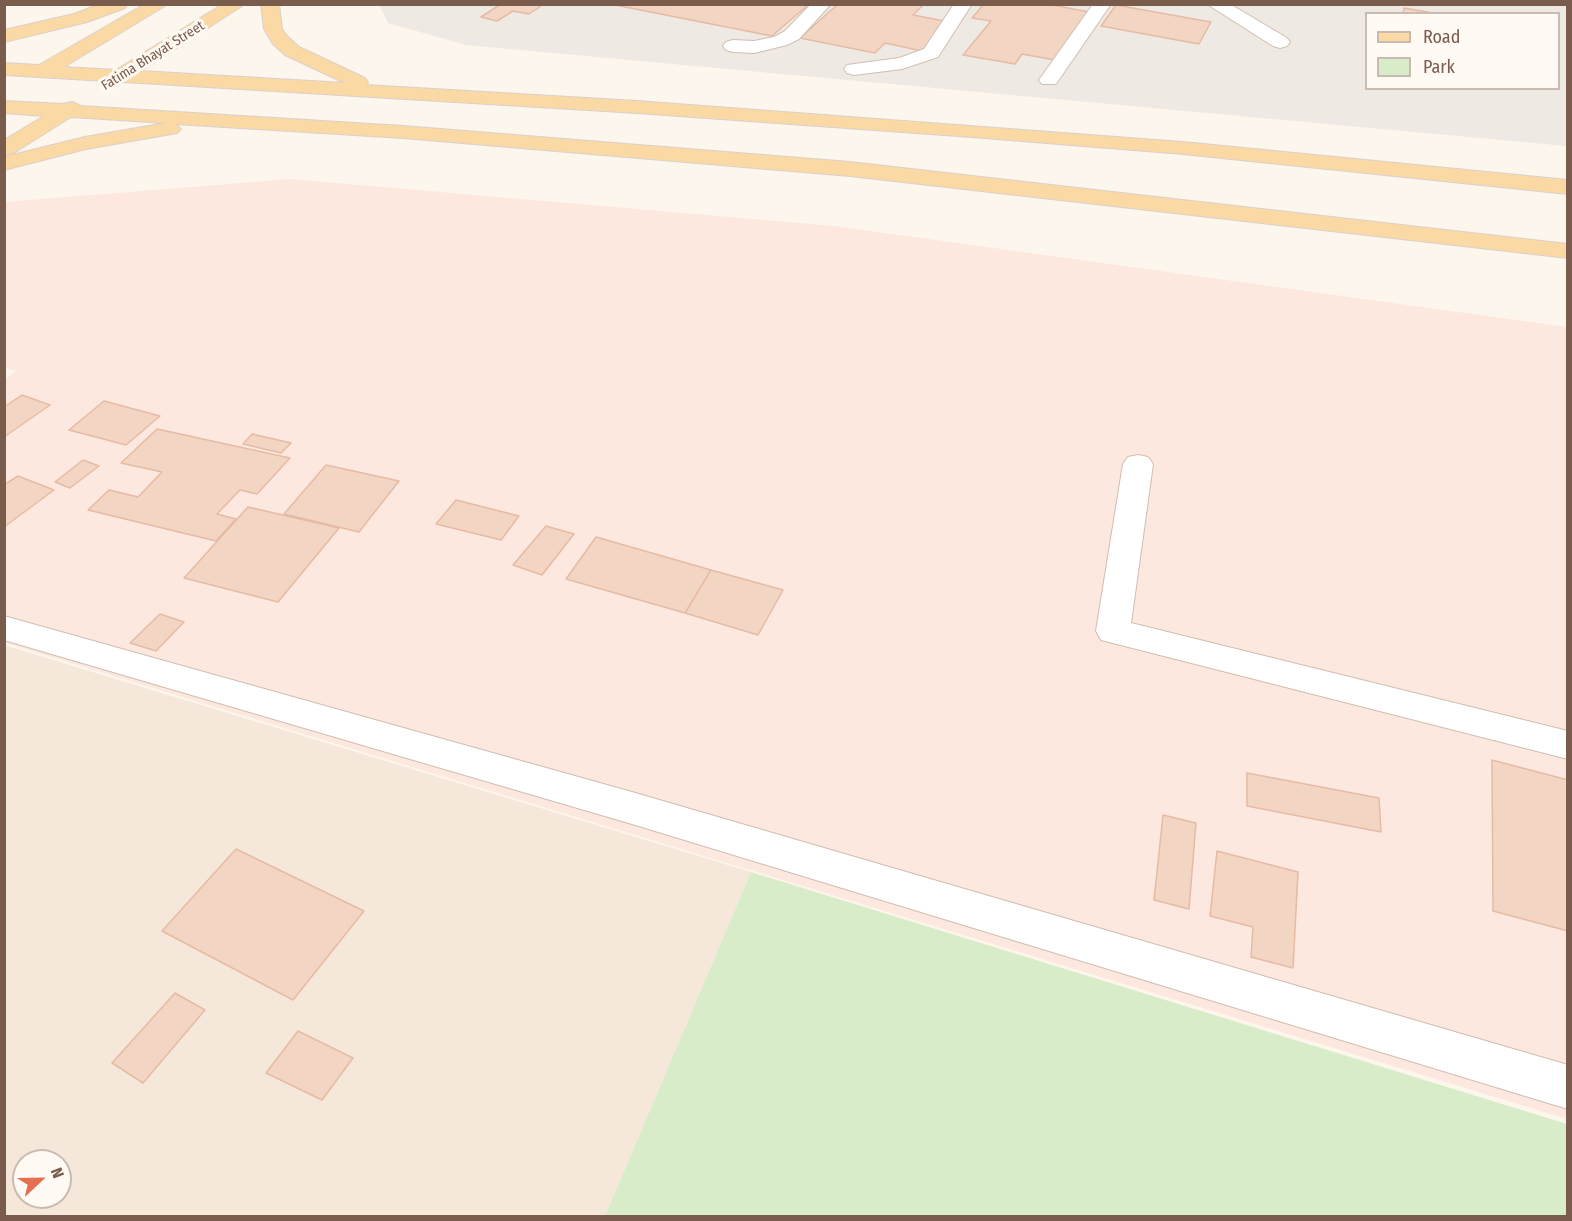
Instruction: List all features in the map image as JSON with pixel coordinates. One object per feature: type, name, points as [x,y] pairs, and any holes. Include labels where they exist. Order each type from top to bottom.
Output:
[{"type":"main road","points":[[4,36],[80,18],[119,4]]},
{"type":"main road","points":[[4,92],[159,4]]},
{"type":"main road","name":"Fatima Bhayat Street","points":[[4,149],[236,4]]},
{"type":"main road","points":[[270,4],[273,29],[280,40],[292,51],[379,91]]},
{"type":"main road","points":[[4,69],[637,106],[1171,147],[1568,187]]},
{"type":"main road","points":[[4,107],[231,120],[850,169],[1568,251]]},
{"type":"main road","points":[[4,164],[85,143],[231,120]]},
{"type":"lane","points":[[733,46],[754,47],[780,41],[792,35],[822,4]]},
{"type":"lane","points":[[854,69],[918,60],[931,53],[963,4]]},
{"type":"lane","points":[[1049,80],[1102,4]]},
{"type":"lane","points":[[1216,4],[1280,42]]},
{"type":"lane","points":[[1138,464],[1113,631],[1568,745]]},
{"type":"lane","points":[[4,628],[643,811],[1568,1087]]},
{"type":"shaded area","points":[[379,5],[1567,5],[1567,146],[466,45],[388,23]]},
{"type":"shaded area","points":[[290,179],[834,226],[1567,327],[1567,1119],[5,643],[4,380],[16,371],[5,368],[5,202]]},
{"type":"shaded area","points":[[4,645],[751,872],[605,1216],[5,1216]]},
{"type":"green space","points":[[751,872],[1567,1124],[1567,1216],[605,1216]]},
{"type":"building","points":[[501,4],[544,4],[529,14],[513,11],[497,21],[481,17]]},
{"type":"building","points":[[615,4],[809,4],[772,36],[615,5]]},
{"type":"building","points":[[838,4],[924,4],[913,15],[950,22],[922,51],[885,43],[875,53],[800,38]]},
{"type":"building","points":[[984,4],[1047,4],[1089,12],[1055,60],[1022,54],[1015,64],[963,55],[991,21],[972,18]]},
{"type":"building","points":[[1116,5],[1211,22],[1199,44],[1101,26]]},
{"type":"building","points":[[1404,8],[1427,12],[1403,12]]},
{"type":"building","points":[[22,395],[50,405],[4,437],[4,407]]},
{"type":"building","points":[[104,401],[160,416],[126,445],[69,430]]},
{"type":"building","points":[[157,429],[290,458],[257,494],[240,490],[217,514],[236,519],[216,541],[88,510],[109,490],[138,497],[162,472],[121,463]]},
{"type":"building","points":[[252,434],[291,443],[281,453],[243,444]]},
{"type":"building","points":[[83,460],[99,466],[70,488],[55,482]]},
{"type":"building","points":[[326,465],[399,481],[359,532],[284,514]]},
{"type":"building","points":[[18,476],[54,490],[4,527],[4,485]]},
{"type":"building","points":[[456,500],[519,516],[501,540],[436,524]]},
{"type":"building","points":[[248,507],[339,528],[278,602],[184,578]]},
{"type":"building","points":[[546,526],[574,534],[542,575],[513,565]]},
{"type":"building","points":[[596,537],[711,570],[685,613],[566,579]]},
{"type":"building","points":[[711,570],[783,590],[758,635],[685,613]]},
{"type":"building","points":[[160,614],[184,622],[156,651],[130,643]]},
{"type":"building","points":[[1492,760],[1568,780],[1568,931],[1493,911]]},
{"type":"building","points":[[1247,773],[1379,798],[1381,832],[1247,806]]},
{"type":"building","points":[[1163,815],[1196,823],[1189,909],[1154,900]]},
{"type":"building","points":[[236,849],[364,911],[293,1000],[162,931]]},
{"type":"building","points":[[1217,851],[1298,872],[1293,968],[1251,957],[1253,927],[1210,916]]},
{"type":"building","points":[[175,993],[205,1010],[143,1083],[112,1063]]},
{"type":"building","points":[[298,1031],[353,1058],[322,1100],[266,1073]]}]
